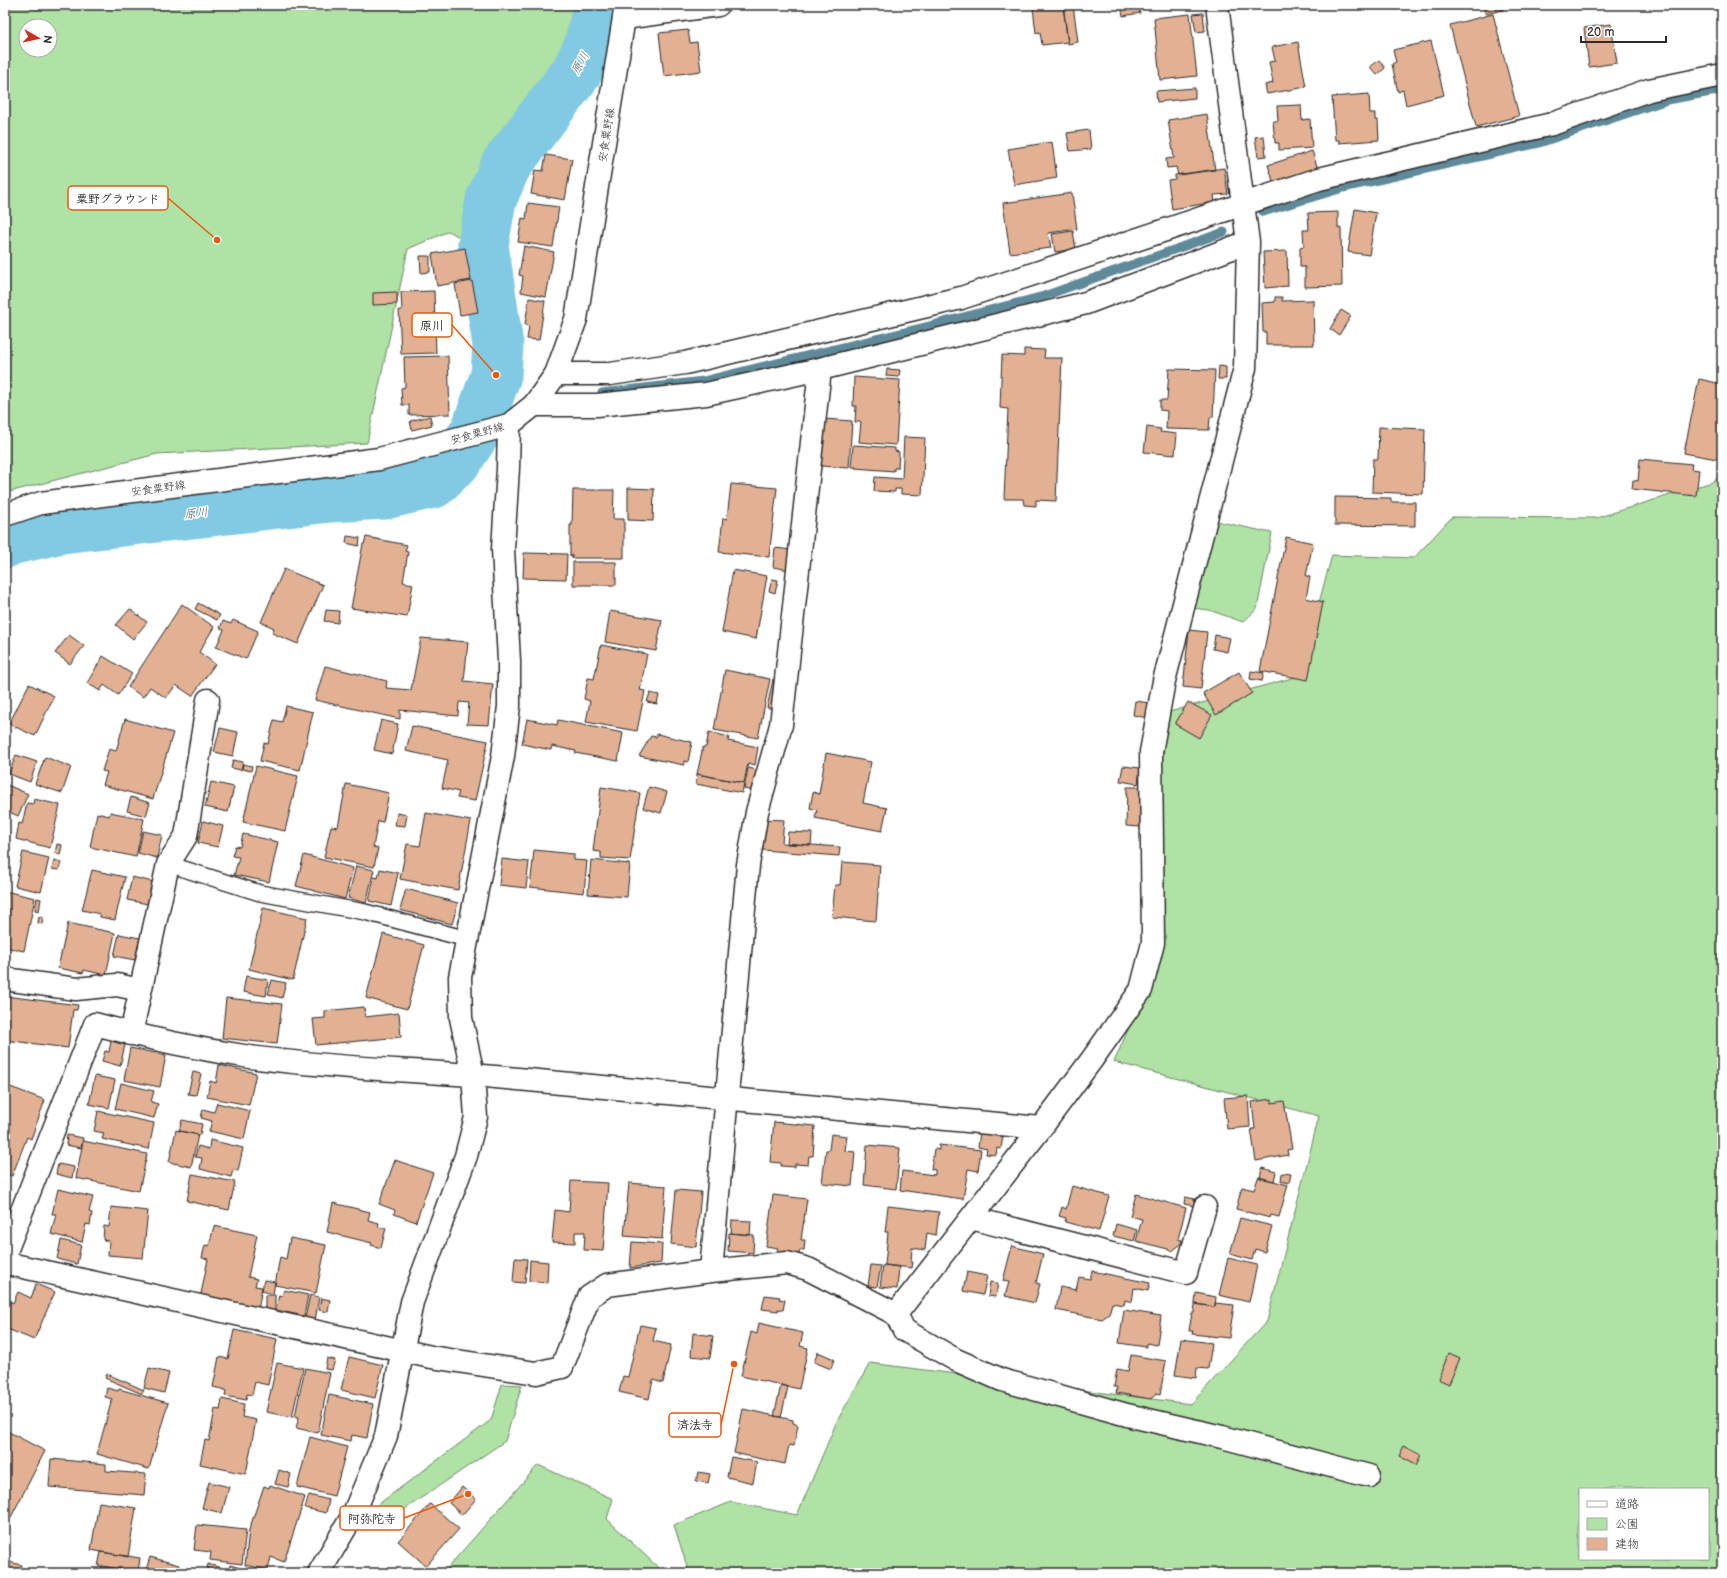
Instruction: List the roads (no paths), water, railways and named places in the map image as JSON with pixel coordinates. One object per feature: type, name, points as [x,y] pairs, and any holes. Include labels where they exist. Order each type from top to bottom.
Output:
[{"type":"street","points":[[625,12],[718,5]]},
{"type":"street","points":[[896,1314],[1094,1058],[1141,990],[1153,943],[1151,752],[1164,681],[1245,368],[1248,242],[1216,5]]},
{"type":"street","name":"安食粟野線","points":[[5,515],[41,504],[379,459],[500,427],[534,405],[556,374],[576,319],[625,12]]},
{"type":"street","points":[[556,374],[610,374],[686,363],[961,298],[1319,179],[1552,124],[1649,90],[1722,75]]},
{"type":"street","points":[[534,405],[598,405],[706,394],[820,369],[1086,303],[1248,242]]},
{"type":"street","points":[[711,1271],[748,865],[757,812],[781,725],[820,369]]},
{"type":"street","points":[[319,1573],[353,1515],[386,1436],[412,1302],[466,1156],[476,1116],[473,1075],[461,1018],[460,977],[503,756],[509,706],[509,661],[503,549],[508,468],[500,427]]},
{"type":"street","points":[[131,1034],[168,864],[186,836],[208,700]]},
{"type":"street","points":[[5,979],[76,989],[117,985],[140,990]]},
{"type":"street","points":[[5,1254],[95,1024],[131,1034],[186,1046],[252,1057],[362,1068],[473,1075],[726,1097],[1041,1128]]},
{"type":"street","points":[[971,1218],[1186,1273],[1205,1207]]},
{"type":"street","points":[[5,1263],[402,1349],[431,1357],[536,1373],[562,1367],[589,1297],[607,1285],[711,1271],[787,1263],[808,1269],[896,1314],[904,1330],[956,1360],[1002,1380],[1127,1415],[1222,1437],[1370,1476]]},
{"type":"lane","points":[[168,864],[260,893],[365,912],[468,939]]},
{"type":"waterway","name":"原川","points":[[5,543],[10,540],[62,528],[330,497],[385,494],[433,483],[457,460],[476,431],[496,375],[498,345],[483,245],[491,200],[506,165],[576,73],[589,47],[599,5]]},
{"type":"waterway","points":[[1263,212],[1343,188],[1539,143],[1667,100],[1722,90]]},
{"type":"waterway","points":[[602,393],[703,381],[925,327],[1044,296],[1224,232]]},
{"type":"place","name":"粟野グラウンド","points":[[217,240]]},
{"type":"place","name":"原川","points":[[496,375]]},
{"type":"place","name":"済法寺","points":[[734,1364]]},
{"type":"place","name":"阿弥陀寺","points":[[468,1494]]}]
